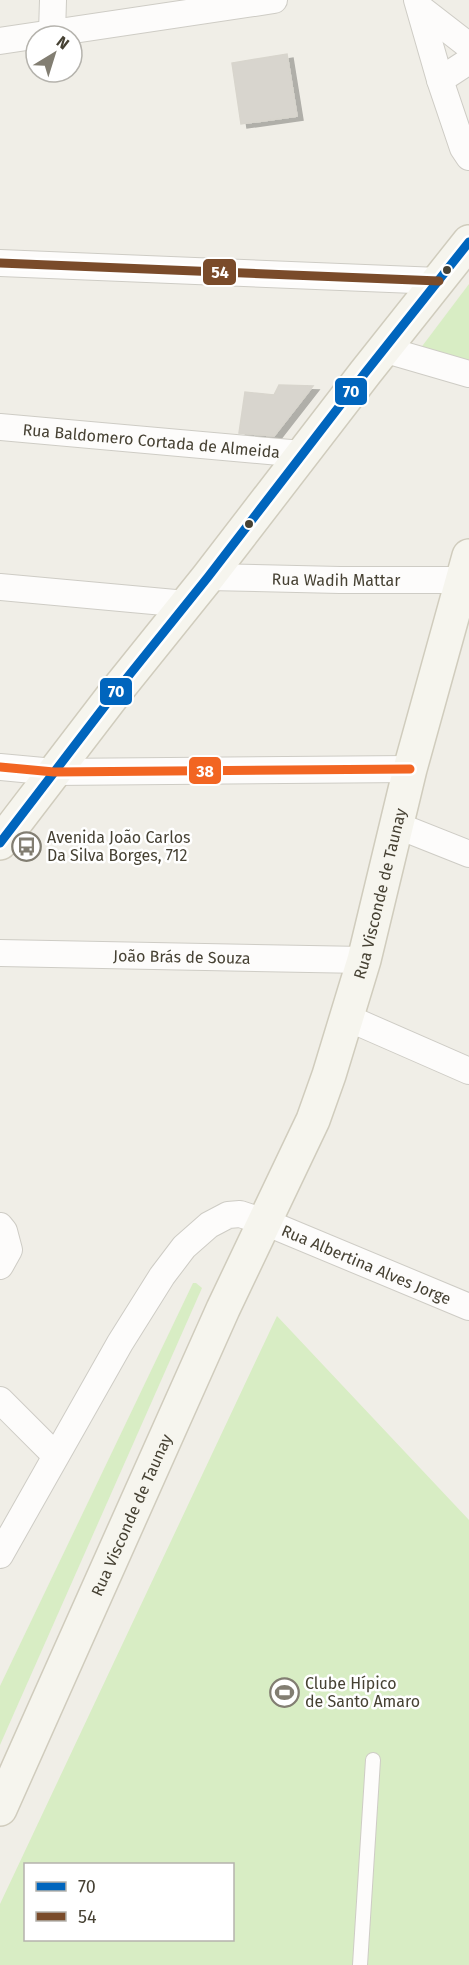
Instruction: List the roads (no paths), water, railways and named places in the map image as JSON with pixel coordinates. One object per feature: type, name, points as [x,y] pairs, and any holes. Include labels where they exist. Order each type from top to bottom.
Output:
[{"type":"street","points":[[52,24],[53,0]]},
{"type":"street","points":[[84,28],[274,0]]},
{"type":"street","points":[[421,3],[469,46]]},
{"type":"street","points":[[421,3],[440,80],[469,158]]},
{"type":"street","points":[[0,41],[24,37]]},
{"type":"street","points":[[440,80],[469,62]]},
{"type":"street","points":[[0,843],[383,349],[469,242]]},
{"type":"street","points":[[0,263],[439,281]]},
{"type":"street","points":[[383,349],[469,374]]},
{"type":"street","name":"Rua Baldomero Cortada de Almeida","points":[[0,427],[302,454]]},
{"type":"street","name":"Rua Wadih Mattar","points":[[208,577],[340,580],[466,568]]},
{"type":"street","name":"Rua Visconde de Taunay","points":[[0,1809],[223,1309],[313,1120],[348,1018],[410,769],[459,633],[466,568]]},
{"type":"street","points":[[0,587],[186,604]]},
{"type":"street","points":[[0,767],[54,772],[410,769]]},
{"type":"street","points":[[396,825],[469,854]]},
{"type":"street","name":"João Brás de Souza","points":[[0,953],[364,960]]},
{"type":"street","points":[[348,1018],[469,1071]]},
{"type":"street","points":[[0,1555],[120,1343],[162,1276],[184,1247],[209,1225],[228,1215],[240,1214],[265,1222]]},
{"type":"street","name":"Rua Albertina Alves Jorge","points":[[265,1222],[469,1307]]},
{"type":"street","points":[[0,1226],[4,1231],[9,1250],[0,1266]]},
{"type":"street","points":[[0,1400],[55,1455]]},
{"type":"lane","points":[[360,1965],[373,1760]]},
{"type":"place","name":"Avenida João Carlos Da Silva Borges, 712","points":[[26,846]]},
{"type":"place","name":"Clube Hípico de Santo Amaro","points":[[284,1692]]}]
